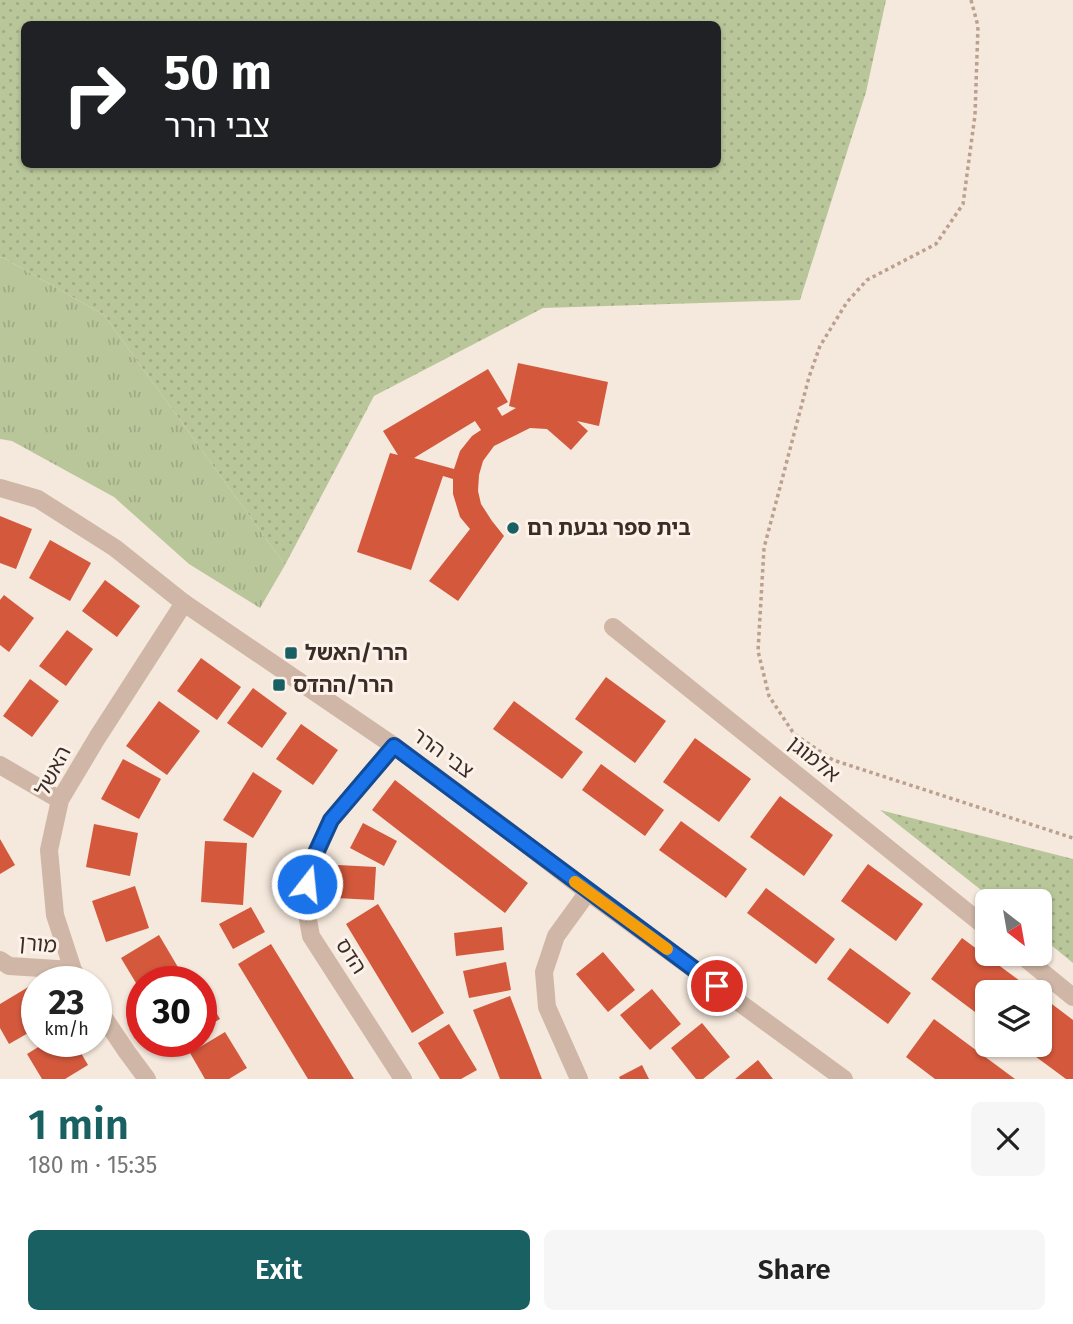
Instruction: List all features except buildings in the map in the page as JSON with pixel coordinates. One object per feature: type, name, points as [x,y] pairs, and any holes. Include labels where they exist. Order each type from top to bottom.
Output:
[{"type":"street","name":"צבי הרר","points":[[0,488],[38,499],[115,548],[184,603],[394,746],[844,1079]]},
{"type":"street","name":"האשל","points":[[73,966],[55,915],[49,850],[60,800],[184,603]]},
{"type":"street","name":"אלמוגן","points":[[613,627],[975,918]]},
{"type":"street","name":"הדס","points":[[394,746],[331,820],[310,866],[305,903],[311,936],[403,1079]]},
{"type":"street","points":[[0,765],[60,800]]},
{"type":"street","points":[[579,1079],[547,1007],[544,972],[556,936],[588,892]]},
{"type":"street","name":"מורן","points":[[0,960],[9,966],[21,968]]},
{"type":"street","points":[[1035,966],[1073,997]]},
{"type":"street","points":[[112,1030],[147,1079]]},
{"type":"path","points":[[971,0],[978,26],[975,115],[963,204],[936,244],[867,280],[847,302],[820,346],[809,377],[764,548],[758,651],[769,696],[794,734],[833,760],[1073,838]]},
{"type":"green space","points":[[0,0],[886,0],[866,92],[800,300],[543,308],[374,396],[285,565],[104,315],[0,258]]},
{"type":"green space","points":[[2,257],[104,315],[285,565],[260,608],[189,564],[114,497],[12,441],[0,439]]},
{"type":"green space","points":[[880,810],[1073,859],[1073,963],[1052,946],[1052,889],[980,889]]},
{"type":"slow traffic","points":[[575,882],[667,949]]},
{"type":"place","name":"בית ספר גבעת רם","points":[[513,528]]},
{"type":"place","name":"הרר/האשל","points":[[291,653]]},
{"type":"place","name":"הרר/ההדס","points":[[279,685]]},
{"type":"route","points":[[307,884],[310,866],[331,820],[394,746],[717,986]]}]
